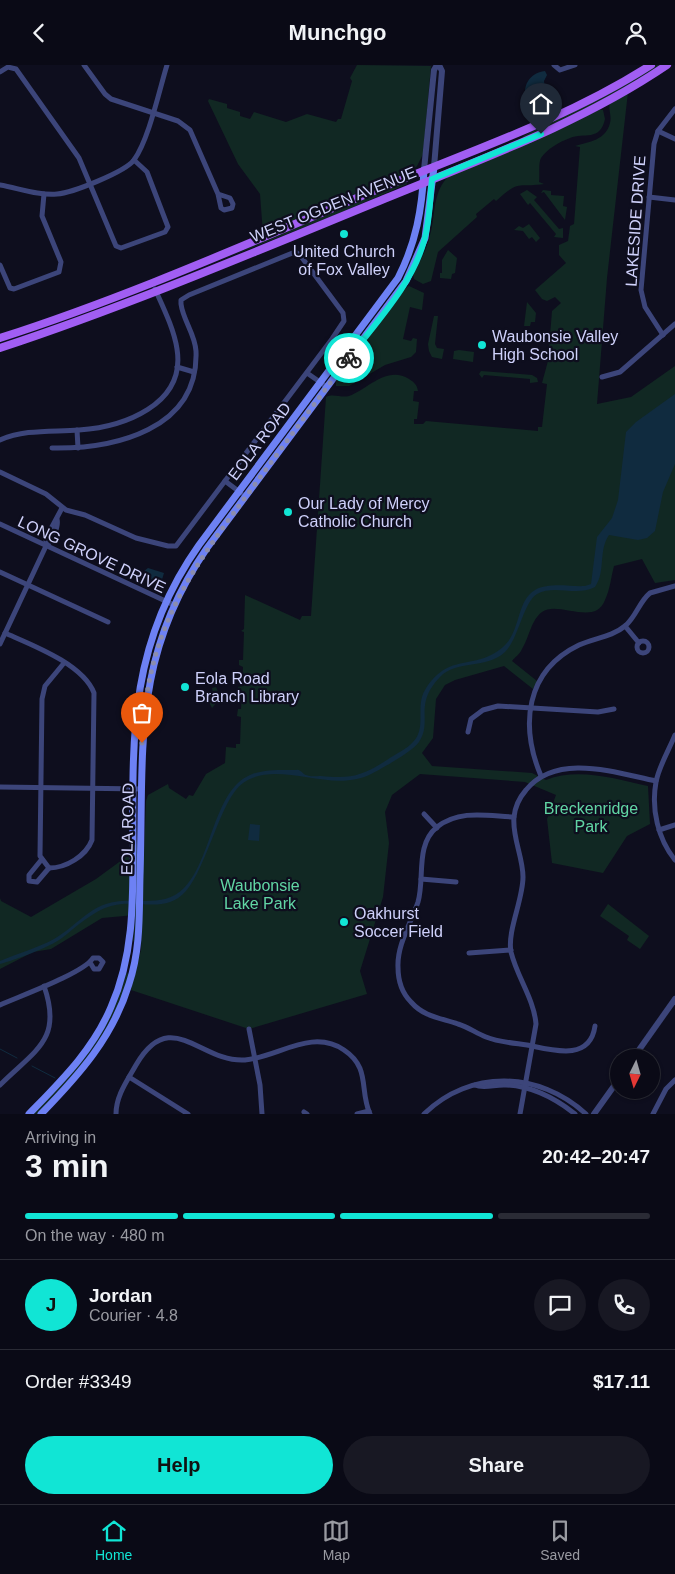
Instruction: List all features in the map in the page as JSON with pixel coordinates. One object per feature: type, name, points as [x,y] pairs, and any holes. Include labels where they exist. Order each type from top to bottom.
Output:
[{"type":"main road","name":"WEST OGDEN AVENUE","points":[[0,347],[42,333],[154,287],[553,116],[615,86],[651,65]]},
{"type":"main road","name":"WEST OGDEN AVENUE","points":[[0,338],[154,287],[424,183],[570,122],[667,65]]},
{"type":"main road","name":"EOLA ROAD","points":[[136,895],[146,694],[155,655],[174,605],[197,563],[396,295],[412,270],[426,232],[434,167]]},
{"type":"main road","name":"EOLA ROAD","points":[[40,1114],[86,1066],[115,1020],[134,969],[139,941],[136,910],[133,789],[134,730],[139,689],[149,646],[166,602],[191,557],[238,491],[393,285],[405,265],[420,220],[424,170]]},
{"type":"main road","points":[[42,324],[42,333]]},
{"type":"main road","name":"EOLA ROAD","points":[[29,1114],[76,1065],[106,1019],[126,963],[136,910]]},
{"type":"street","points":[[84,65],[105,94],[111,99],[178,121],[190,129],[218,194]]},
{"type":"street","points":[[0,185],[44,194],[63,193],[113,173],[134,160],[141,147],[167,65]]},
{"type":"street","points":[[424,170],[434,71],[438,65],[442,71],[434,167]]},
{"type":"street","points":[[554,65],[560,70],[575,65]]},
{"type":"street","points":[[0,72],[8,67],[16,69],[76,153],[116,246],[124,249],[166,232],[168,224],[151,179],[145,169],[134,160]]},
{"type":"street","name":"LAKESIDE DRIVE","points":[[663,335],[648,313],[642,290],[654,144],[658,131],[675,109]]},
{"type":"street","points":[[658,131],[675,139]]},
{"type":"street","points":[[0,265],[7,282],[14,289],[59,272],[60,262],[42,216],[44,194]]},
{"type":"street","points":[[649,197],[675,200]]},
{"type":"street","points":[[0,472],[42,492],[62,508],[86,515],[136,538],[174,546],[181,542],[307,373],[342,325],[344,316],[300,255],[294,252],[189,295],[181,300],[182,312],[195,347],[194,371],[187,395],[162,422],[146,431],[118,441],[78,448],[52,448]]},
{"type":"street","points":[[0,440],[33,432],[77,431],[123,421],[155,406],[170,388],[177,367],[175,341],[154,287]]},
{"type":"street","points":[[602,377],[620,372],[675,324]]},
{"type":"street","points":[[177,367],[194,371]]},
{"type":"street","points":[[307,373],[327,387]]},
{"type":"street","points":[[77,431],[78,448]]},
{"type":"street","points":[[225,481],[245,497]]},
{"type":"street","points":[[0,644],[46,546],[46,538],[54,520],[57,519],[62,508]]},
{"type":"street","name":"LONG GROVE DRIVE","points":[[0,524],[174,605]]},
{"type":"street","points":[[0,572],[108,622]]},
{"type":"street","points":[[541,776],[529,741],[529,708],[542,678],[561,657],[578,645],[609,635],[625,627],[650,593],[675,586]]},
{"type":"street","points":[[625,627],[639,643]]},
{"type":"street","points":[[5,633],[64,663],[86,680],[94,693],[94,788],[91,844],[85,852],[67,864],[59,868],[49,868],[37,882],[29,881],[29,875],[42,859]]},
{"type":"street","points":[[49,868],[40,856],[42,695],[46,686],[64,663]]},
{"type":"street","points":[[468,732],[471,719],[487,709],[498,706],[598,712],[614,709]]},
{"type":"street","points":[[675,736],[656,781],[655,805],[659,830],[675,860]]},
{"type":"street","points":[[520,1114],[536,1030],[534,1012],[511,950],[523,876],[514,817],[522,795],[541,776],[560,769],[609,771],[656,781]]},
{"type":"street","points":[[0,787],[142,789]]},
{"type":"street","points":[[424,814],[437,828]]},
{"type":"street","points":[[514,817],[462,816],[452,819],[437,828],[425,847],[418,903],[398,960],[399,981],[410,1002],[429,1015],[459,1024],[488,1037],[566,1052],[581,1048],[592,1039],[595,1026]]},
{"type":"street","points":[[659,830],[675,825]]},
{"type":"street","points":[[421,879],[456,882]]},
{"type":"street","points":[[469,953],[511,950]]},
{"type":"street","points":[[0,1005],[91,964]]},
{"type":"street","points":[[0,1085],[39,1046],[49,1031],[51,1011],[44,986]]},
{"type":"street","points":[[640,1049],[675,999]]},
{"type":"street","points":[[249,1029],[261,1094],[262,1114]]},
{"type":"street","points":[[116,1114],[119,1095],[145,1050],[159,1039],[168,1037],[181,1039],[232,1059],[255,1058],[310,1042],[321,1041],[336,1045],[355,1059],[364,1077],[369,1112],[357,1114]]},
{"type":"street","points":[[129,1077],[188,1114]]},
{"type":"street","points":[[424,1114],[444,1099],[479,1082],[496,1080],[525,1085],[566,1099],[586,1114]]},
{"type":"street","points":[[653,1114],[666,1089],[675,1080]]},
{"type":"street","points":[[525,1085],[575,1114]]},
{"type":"street","points":[[594,1114],[610,1092]]},
{"type":"green space","points":[[357,65],[431,66],[423,154],[417,166],[406,175],[263,234],[260,194],[238,164],[208,101],[209,99],[227,104],[227,108],[240,112],[240,116],[250,119],[254,112],[286,122],[307,114],[336,122],[338,119],[341,119],[352,81],[350,78]]},
{"type":"green space","points":[[657,65],[661,65],[590,108],[524,138],[523,136],[609,93]]},
{"type":"green space","name":"Waubonsie Lake Park","points":[[628,92],[607,278],[597,404],[631,397],[675,366],[675,580],[655,583],[642,559],[614,566],[605,600],[600,608],[593,612],[549,609],[542,612],[535,620],[521,651],[512,661],[537,681],[533,689],[504,666],[455,680],[445,685],[436,699],[433,738],[422,753],[432,766],[532,773],[546,780],[558,776],[584,774],[648,786],[650,824],[627,836],[603,873],[552,863],[547,819],[556,795],[525,782],[420,774],[392,795],[385,812],[389,843],[383,897],[360,971],[367,994],[249,1029],[131,990],[141,950],[142,915],[135,942],[133,941],[135,915],[102,918],[51,949],[33,952],[0,969],[0,898],[1,901],[31,917],[96,879],[126,857],[135,857],[135,831],[138,857],[144,857],[146,801],[148,795],[168,784],[169,788],[186,799],[189,795],[193,796],[206,774],[225,763],[226,747],[236,748],[236,744],[240,744],[241,717],[237,716],[238,709],[241,709],[242,691],[238,690],[238,687],[242,686],[243,667],[239,665],[239,660],[243,660],[244,632],[241,631],[244,629],[245,595],[300,620],[302,616],[311,616],[326,397],[331,395],[349,396],[385,376],[401,375],[412,381],[418,389],[418,391],[414,391],[413,401],[419,402],[417,419],[414,419],[414,424],[423,424],[426,421],[538,431],[538,427],[542,427],[547,384],[542,383],[548,361],[552,311],[561,303],[555,297],[547,301],[542,299],[535,290],[566,263],[559,255],[559,245],[568,241],[570,226],[574,224],[580,147],[575,146],[601,137],[605,133],[610,120],[610,103]]},
{"type":"green space","points":[[599,110],[603,110],[605,119],[599,131],[591,135],[570,138],[550,149],[541,158],[539,182],[544,184],[515,187],[496,201],[494,199],[438,252],[431,281],[423,284],[414,279],[413,274],[429,240],[437,195],[444,181],[450,175]]},
{"type":"green space","points":[[406,181],[407,184],[335,215],[221,260]]},
{"type":"green space","points":[[527,190],[537,197],[534,200],[559,229],[563,228],[563,238],[554,237],[556,234],[530,203],[528,205],[520,194]]},
{"type":"green space","points":[[543,190],[551,191],[551,195],[564,196],[563,206],[567,207],[565,220],[544,192],[541,193]]},
{"type":"green space","points":[[529,224],[540,238],[536,242],[532,237],[529,239],[523,231],[514,230],[519,226],[523,228]]},
{"type":"green space","points":[[448,250],[457,258],[455,273],[452,274],[451,279],[440,278],[442,260]]},
{"type":"green space","points":[[409,286],[424,293],[422,310],[410,307],[403,339],[411,341],[413,338],[417,339],[416,352],[411,357],[385,365],[349,386],[336,386],[336,380],[404,289]]},
{"type":"green space","points":[[527,302],[536,313],[535,322],[531,322],[530,326],[524,326]]},
{"type":"green space","points":[[434,316],[438,316],[435,344],[437,348],[444,349],[442,359],[432,357],[429,351],[428,344]]},
{"type":"green space","points":[[454,351],[474,352],[473,362],[453,359]]},
{"type":"green space","points":[[481,371],[532,375],[537,378],[538,382],[530,383],[530,379],[484,375],[482,378],[479,374]]},
{"type":"green space","points":[[216,687],[221,698],[212,708],[208,700],[213,694],[212,688]]},
{"type":"green space","points":[[608,904],[649,936],[640,949],[627,940],[629,936],[600,916]]},
{"type":"green space","points":[[126,973],[130,974],[122,996],[103,1034],[80,1066],[53,1097],[37,1114],[32,1114],[67,1079],[121,991]]},
{"type":"water","points":[[545,71],[547,75],[544,81],[546,96],[531,103],[527,102],[525,91],[528,82],[539,72]]},
{"type":"water","points":[[675,394],[675,464],[663,492],[655,531],[647,538],[638,540],[609,535],[604,548],[600,575],[595,587],[580,591],[551,590],[537,594],[528,605],[514,638],[505,652],[490,661],[454,668],[440,677],[427,696],[423,734],[415,746],[384,767],[357,779],[323,780],[273,774],[257,776],[243,783],[235,791],[228,803],[194,880],[178,898],[160,904],[121,904],[104,908],[57,942],[0,964],[0,961],[54,939],[86,915],[106,904],[167,899],[176,895],[193,876],[201,861],[220,810],[228,795],[238,783],[250,775],[267,771],[298,770],[308,776],[340,777],[356,775],[378,765],[410,745],[419,730],[422,696],[434,678],[443,670],[482,659],[503,647],[513,633],[525,601],[535,590],[547,586],[585,586],[591,584],[597,537],[612,518],[618,500],[626,432],[636,422]]},
{"type":"water","points":[[148,568],[164,573],[161,583],[156,584],[143,577],[143,572]]},
{"type":"water","points":[[250,824],[260,825],[259,841],[248,840]]},
{"type":"waterway","points":[[0,1049],[17,1058]]},
{"type":"waterway","points":[[32,1066],[55,1078]]},
{"type":"way so far","points":[[142,743],[146,694],[155,655],[170,614],[184,585],[207,548],[349,358]]},
{"type":"place","name":"United Church of Fox Valley","points":[[344,234]]},
{"type":"place","name":"Waubonsie Valley High School","points":[[482,345]]},
{"type":"place","name":"Our Lady of Mercy Catholic Church","points":[[288,512]]},
{"type":"place","name":"Eola Road Branch Library","points":[[185,687]]},
{"type":"place","name":"Oakhurst Soccer Field","points":[[344,922]]},
{"type":"route","points":[[349,358],[406,281],[419,255],[426,232],[432,179],[541,134]]},
{"type":"park label","name":"Breckenridge Park","points":[[591,817]]}]
